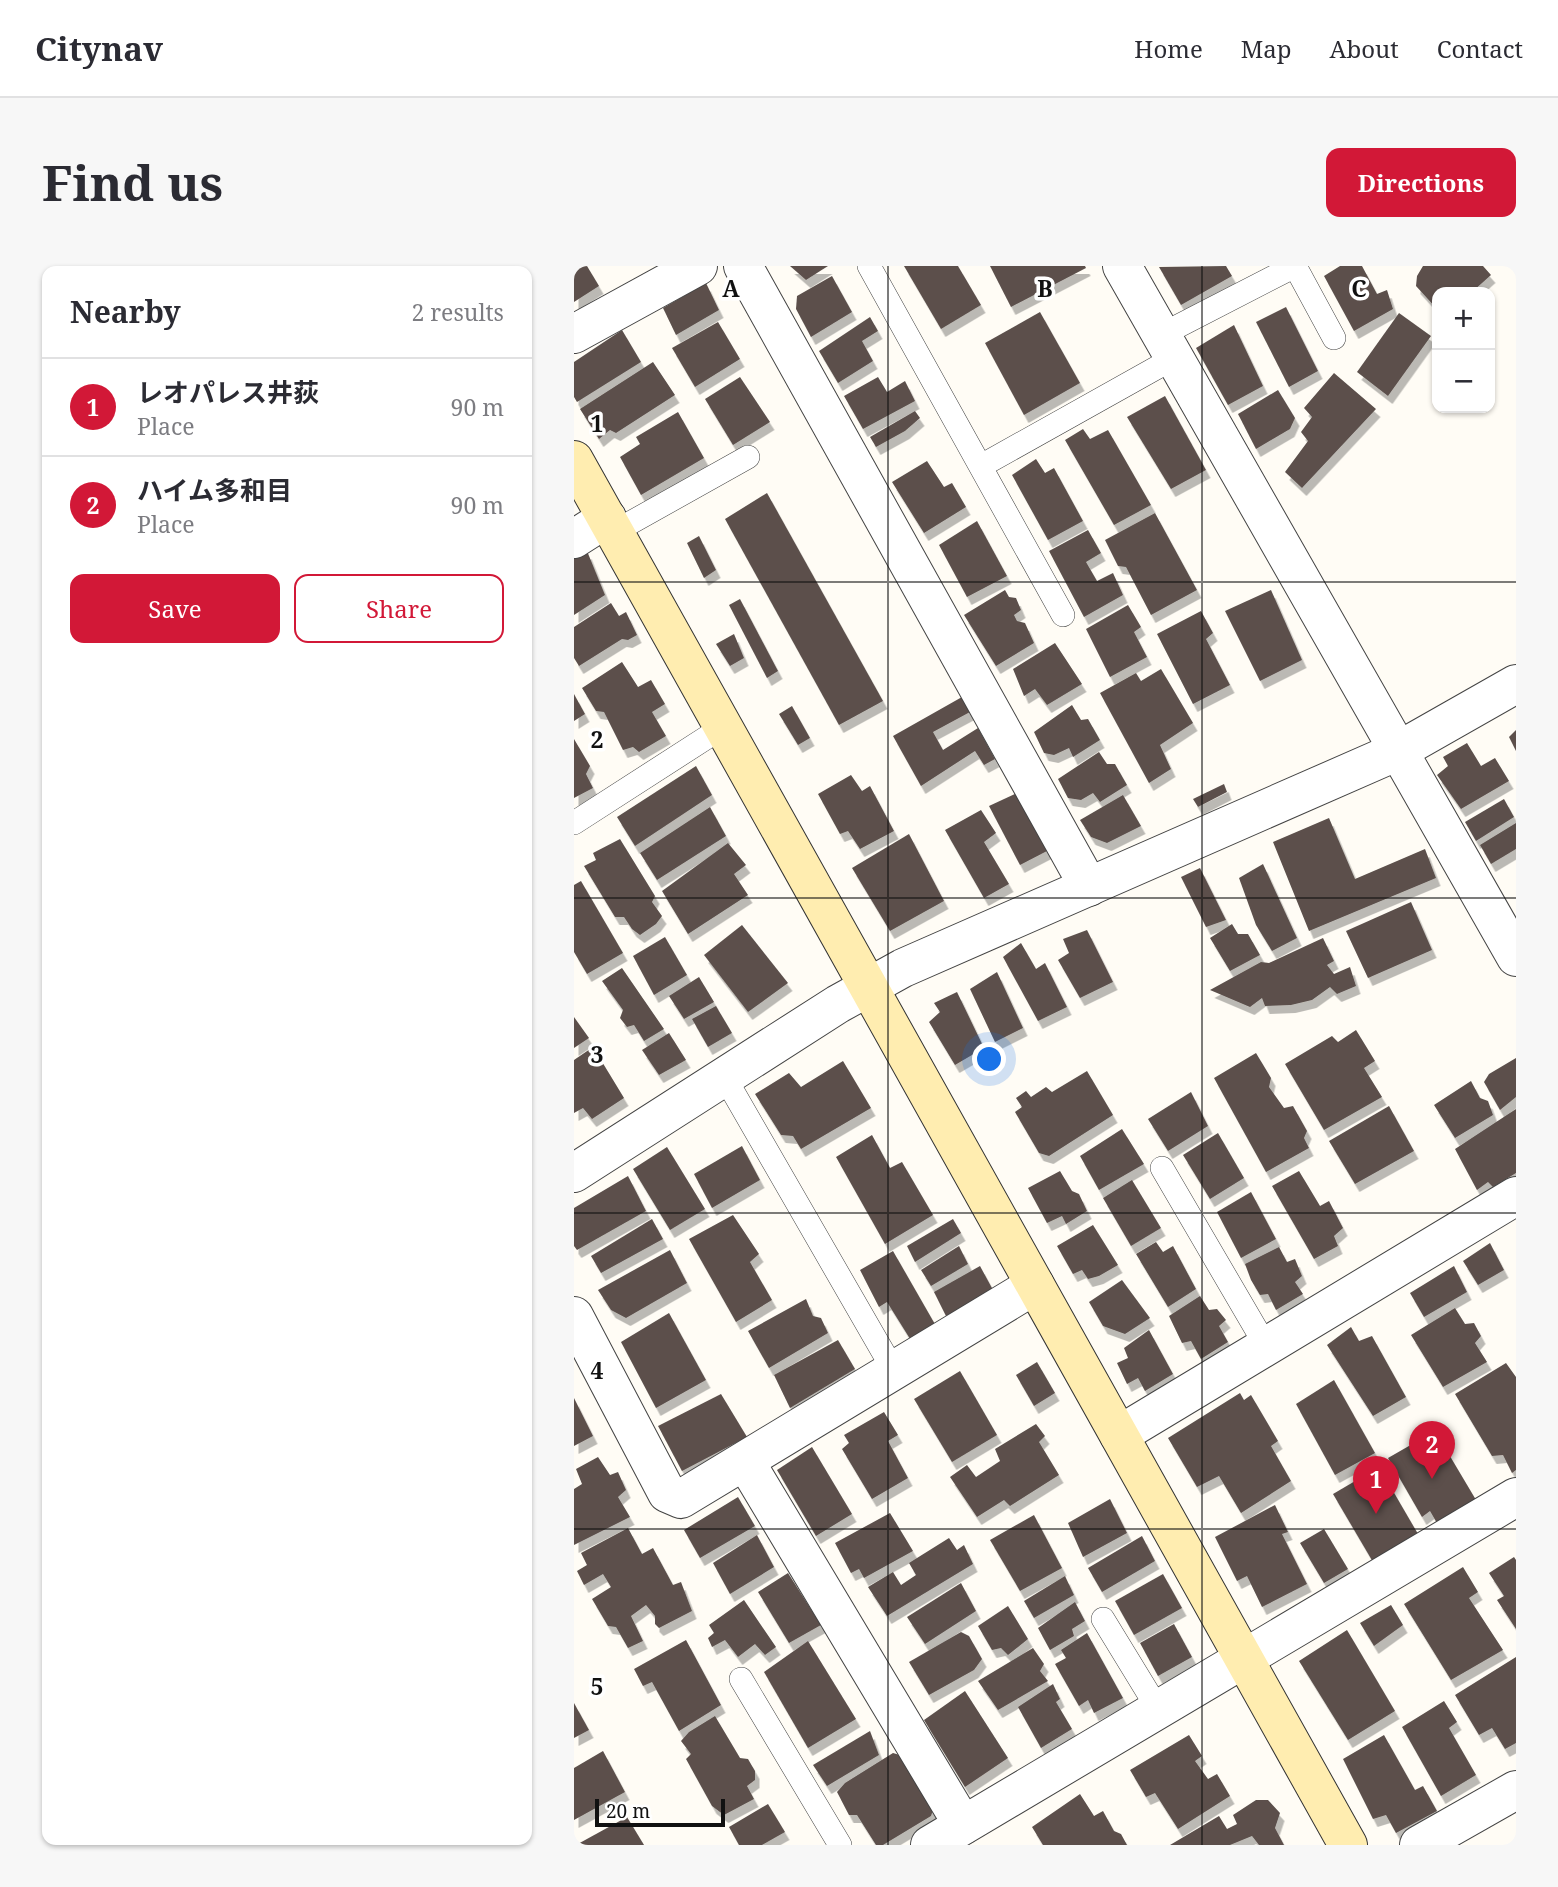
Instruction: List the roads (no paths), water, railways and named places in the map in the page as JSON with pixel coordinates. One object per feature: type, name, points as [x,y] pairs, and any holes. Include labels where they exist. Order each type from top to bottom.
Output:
[{"type":"street","points":[[574,334],[698,266]]},
{"type":"street","points":[[743,266],[1089,887]]},
{"type":"street","points":[[1122,266],[1516,957]]},
{"type":"street","points":[[574,460],[1348,1845]]},
{"type":"street","points":[[574,539],[610,525]]},
{"type":"street","points":[[574,1173],[724,1076],[903,968],[1398,751],[1516,684]]},
{"type":"street","points":[[1119,1436],[1516,1196]]},
{"type":"street","points":[[574,1316],[667,1493],[681,1499],[1035,1285]]},
{"type":"street","points":[[745,1461],[963,1825]]},
{"type":"street","points":[[930,1845],[1516,1497]]},
{"type":"street","points":[[1419,1845],[1516,1790]]},
{"type":"lane","points":[[869,266],[1063,615]]},
{"type":"lane","points":[[981,466],[1295,266],[1334,338]]},
{"type":"lane","points":[[610,525],[748,457]]},
{"type":"lane","points":[[574,822],[723,727]]},
{"type":"lane","points":[[724,1076],[894,1371]]},
{"type":"lane","points":[[1162,1168],[1266,1346]]},
{"type":"lane","points":[[1103,1619],[1158,1709]]},
{"type":"lane","points":[[741,1679],[840,1845]]},
{"type":"place","name":"ハイム多和目","points":[[1432,1479]]},
{"type":"place","name":"レオパレス井荻","points":[[1376,1514]]}]
